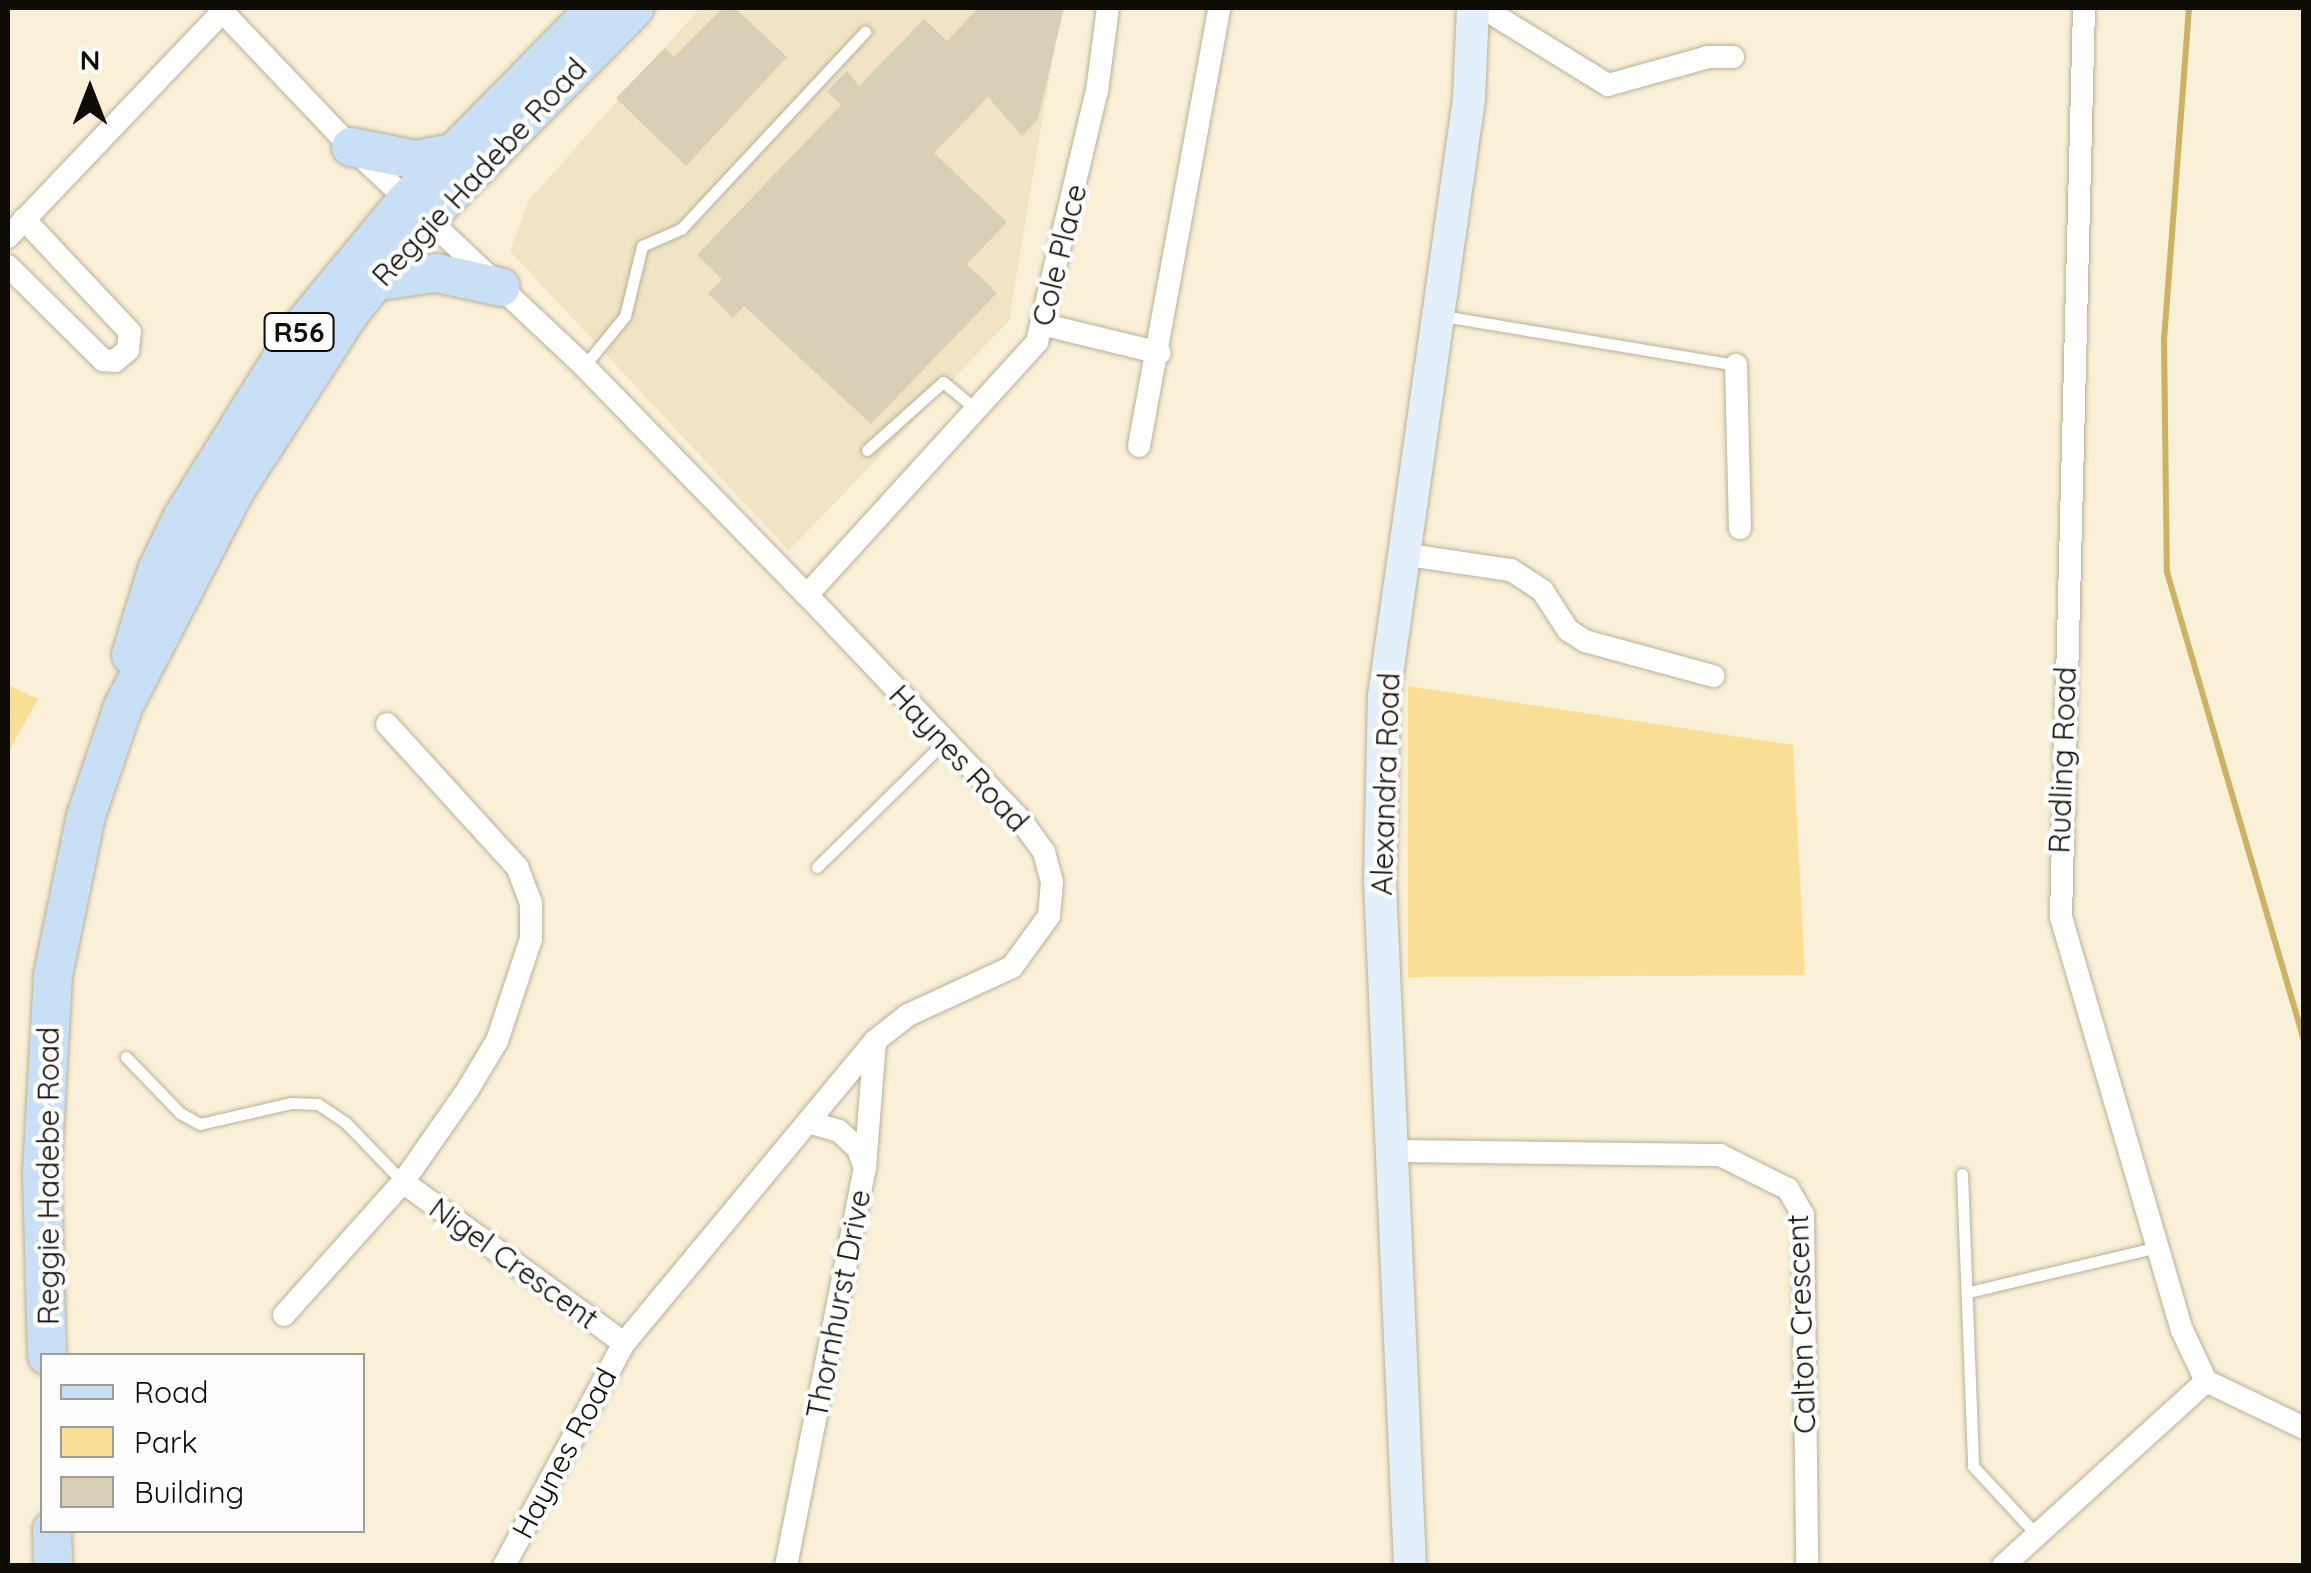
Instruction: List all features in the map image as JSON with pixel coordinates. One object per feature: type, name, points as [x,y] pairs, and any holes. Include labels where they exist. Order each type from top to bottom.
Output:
[{"type":"main road","name":"Reggie Hadebe Road","points":[[47,1353],[42,1172],[53,975],[86,816],[123,707],[236,489],[454,154],[596,8]]},
{"type":"main road","name":"Reggie Hadebe Road","points":[[123,707],[125,677],[157,570],[206,473],[300,330],[416,211],[635,8]]},
{"type":"main road","points":[[351,146],[416,160],[454,154]]},
{"type":"main road","points":[[374,282],[436,274],[501,287]]},
{"type":"main road","points":[[52,1533],[54,1566]]},
{"type":"street","name":"Haynes Road","points":[[223,8],[351,146],[584,366],[945,740],[1044,852],[1052,882],[1048,916],[1012,967],[908,1015],[875,1041],[624,1343],[504,1566]]},
{"type":"street","points":[[8,237],[223,8]]},
{"type":"street","name":"Cole Place","points":[[807,595],[980,412],[1045,325],[1098,91],[1108,8]]},
{"type":"street","points":[[1139,446],[1160,353],[1219,8]]},
{"type":"street","name":"Alexandra Road","points":[[1410,1566],[1380,882],[1384,696],[1434,315],[1469,98],[1474,8]]},
{"type":"street","points":[[1483,8],[1608,85],[1708,57],[1734,57]]},
{"type":"street","name":"Rudling Road","points":[[2084,8],[2058,890],[2158,1247],[2206,1382]]},
{"type":"street","points":[[8,266],[103,360],[115,361],[128,350],[130,332],[24,218]]},
{"type":"street","points":[[1045,325],[1160,353]]},
{"type":"street","points":[[1736,365],[1740,528]]},
{"type":"street","points":[[1402,554],[1510,570],[1542,590],[1568,630],[1586,640],[1713,676]]},
{"type":"street","name":"Nigel Crescent","points":[[284,1315],[403,1182],[496,1041],[521,982],[534,921],[517,868],[387,724]]},
{"type":"street","name":"Thornhurst Drive","points":[[786,1566],[865,1168],[875,1041]]},
{"type":"street","points":[[808,1122],[839,1131],[858,1149],[865,1168]]},
{"type":"street","name":"Calton Crescent","points":[[1392,1151],[1720,1155],[1788,1190],[1803,1214],[1807,1566]]},
{"type":"street","name":"Nigel Crescent","points":[[403,1182],[624,1343]]},
{"type":"street","points":[[2003,1566],[2206,1382],[2304,1428]]},
{"type":"lane","points":[[584,366],[625,316],[642,246],[681,230],[865,32]]},
{"type":"lane","points":[[1434,315],[1736,365]]},
{"type":"lane","points":[[867,450],[943,382],[980,412]]},
{"type":"lane","points":[[817,867],[945,740]]},
{"type":"lane","points":[[126,1057],[180,1114],[200,1124],[291,1102],[318,1104],[346,1122],[403,1182]]},
{"type":"lane","points":[[1962,1174],[1970,1292],[1973,1466],[2036,1534]]},
{"type":"lane","points":[[1970,1292],[2158,1247]]},
{"type":"shaded area","points":[[700,8],[1061,8],[1009,321],[789,551],[510,251],[529,200]]},
{"type":"green space","points":[[8,685],[38,699],[8,753]]},
{"type":"green space","points":[[1408,686],[1793,745],[1805,975],[1408,977]]},
{"type":"building","points":[[723,8],[735,8],[787,57],[686,166],[616,98],[665,48],[674,57]]},
{"type":"building","points":[[978,8],[1064,8],[1038,119],[1022,136],[988,97],[934,153],[1007,222],[967,264],[997,293],[871,424],[744,306],[733,318],[708,293],[722,279],[697,255],[841,105],[827,91],[847,71],[859,86],[924,19],[947,41]]},
{"type":"waterway","points":[[2189,8],[2164,338],[2167,572],[2304,1041]]}]
